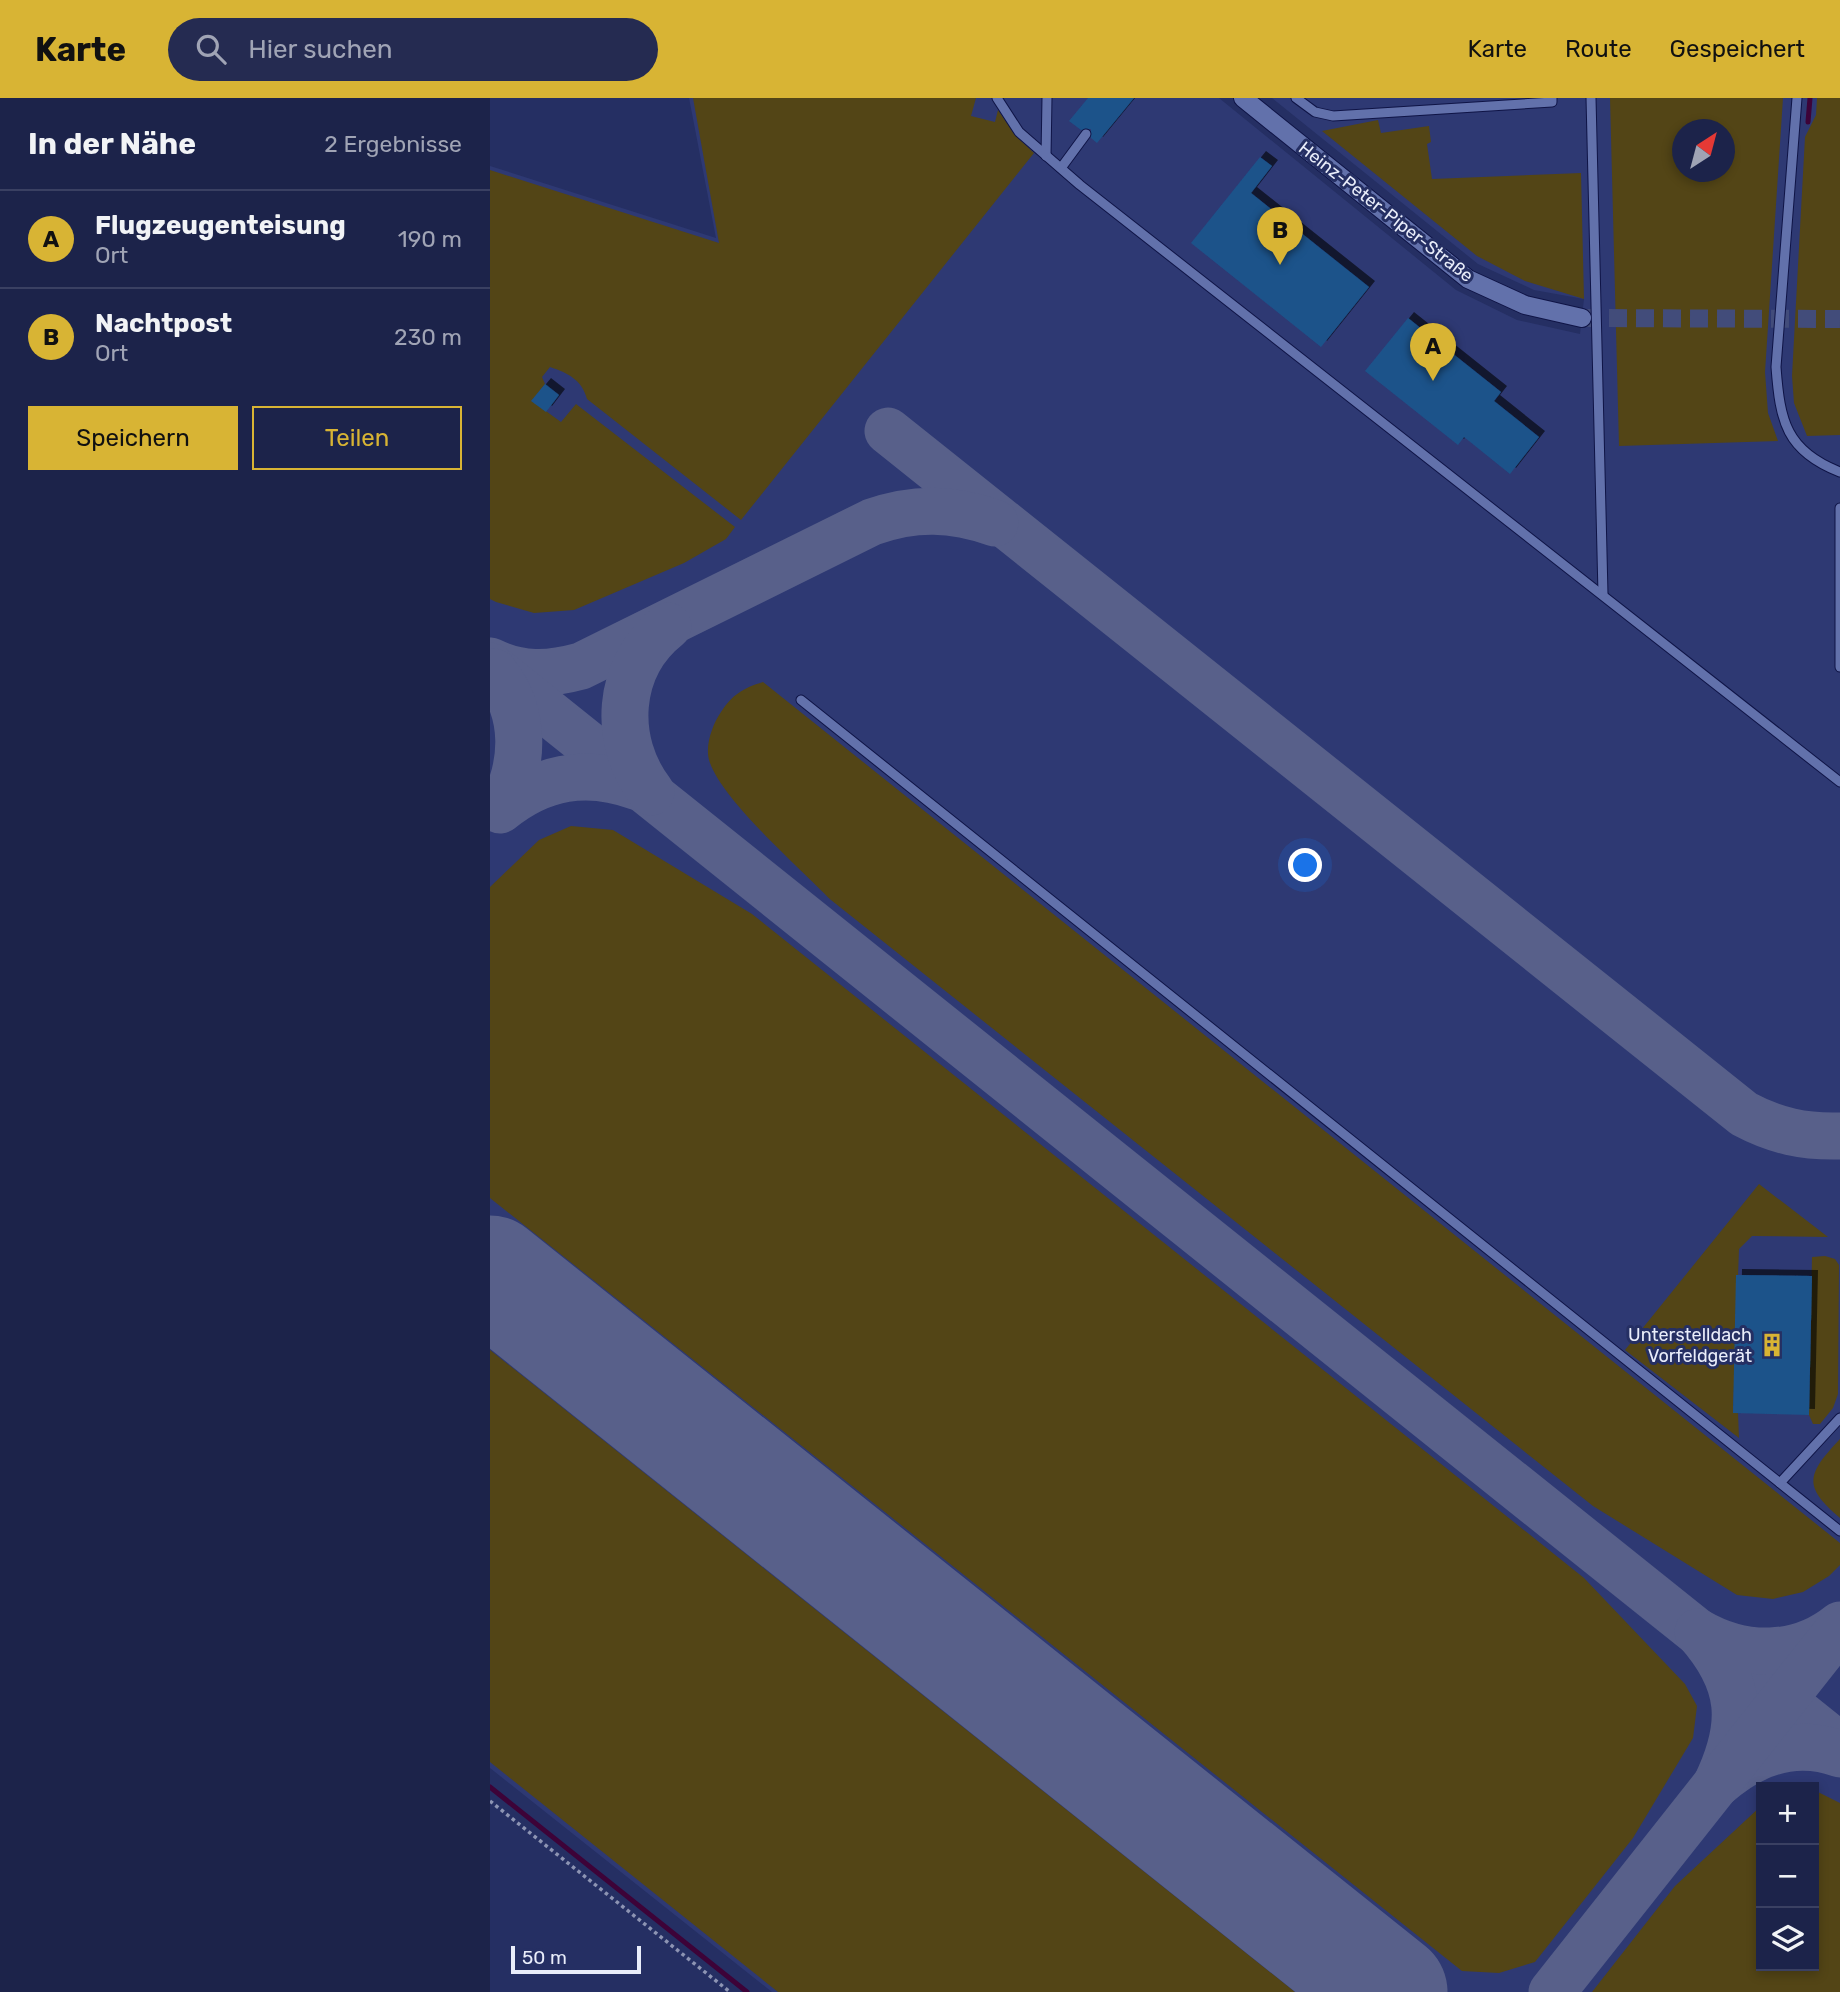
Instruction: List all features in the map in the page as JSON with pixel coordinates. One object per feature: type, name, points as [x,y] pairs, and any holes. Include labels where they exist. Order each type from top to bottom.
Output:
[{"type":"street","name":"Heinz-Peter-Piper-Straße","points":[[1243,98],[1468,279],[1525,305],[1582,318]]},
{"type":"lane","points":[[997,98],[1019,132],[1046,156],[1324,379],[1340,386],[1840,782]]},
{"type":"lane","points":[[1046,156],[1047,98]]},
{"type":"lane","points":[[1296,98],[1315,112],[1333,116],[1552,102],[1552,98]]},
{"type":"lane","points":[[1591,98],[1602,594]]},
{"type":"lane","points":[[1797,98],[1776,367],[1778,401],[1791,440],[1821,465],[1840,472]]},
{"type":"lane","points":[[1061,168],[1086,134]]},
{"type":"lane","points":[[1840,508],[1840,667]]},
{"type":"lane","points":[[801,700],[1840,1531]]},
{"type":"lane","points":[[1780,1482],[1840,1418]]},
{"type":"path","points":[[490,1801],[730,1992]]},
{"type":"shaded area","points":[[689,98],[1219,98],[1456,290],[1517,320],[1580,334],[1584,299],[1534,290],[1478,264],[1272,98],[1840,98],[1840,1992],[772,1992],[490,1768],[490,166],[716,238]]},
{"type":"shaded area","points":[[693,98],[976,98],[971,116],[995,122],[998,110],[1015,135],[1034,153],[741,520],[587,399],[582,387],[573,378],[550,367],[542,377],[545,384],[532,401],[561,422],[576,404],[735,527],[726,539],[684,563],[574,610],[534,613],[496,602],[490,599],[490,170],[719,243]]},
{"type":"shaded area","points":[[1610,98],[1783,98],[1765,372],[1768,413],[1778,441],[1619,446]]},
{"type":"shaded area","points":[[1817,98],[1840,98],[1840,435],[1807,436],[1794,403],[1792,376],[1805,137],[1816,115]]},
{"type":"shaded area","points":[[1378,120],[1381,133],[1429,126],[1431,142],[1427,144],[1432,179],[1581,173],[1584,299],[1525,281],[1477,256],[1322,131]]},
{"type":"shaded area","points":[[763,682],[1840,1543],[1840,1565],[1829,1576],[1803,1592],[1773,1599],[1737,1595],[1593,1506],[831,900],[746,815],[718,779],[708,757],[715,723],[729,701],[739,693]]},
{"type":"shaded area","points":[[571,826],[613,830],[752,914],[1584,1578],[1685,1684],[1697,1706],[1693,1738],[1633,1838],[1535,1962],[1499,1973],[1462,1971],[490,1198],[490,887],[539,840]]},
{"type":"shaded area","points":[[1759,1184],[1828,1237],[1752,1236],[1739,1249],[1733,1413],[1738,1413],[1739,1438],[1625,1350]]},
{"type":"shaded area","points":[[1825,1256],[1835,1259],[1839,1265],[1838,1394],[1833,1408],[1820,1424],[1813,1424],[1809,1415],[1812,1257]]},
{"type":"shaded area","points":[[490,1350],[1295,1992],[778,1992],[490,1762]]},
{"type":"shaded area","points":[[1840,1439],[1840,1518],[1819,1497],[1813,1480],[1815,1471]]},
{"type":"shaded area","points":[[1819,1792],[1840,1803],[1840,1992],[1592,1992],[1675,1886],[1756,1811],[1756,1971],[1819,1971]]},
{"type":"building","points":[[1088,98],[1134,98],[1097,143],[1091,138],[1091,129],[1081,130],[1069,121]]},
{"type":"building","points":[[1260,157],[1272,166],[1251,193],[1369,287],[1321,347],[1191,243]]},
{"type":"building","points":[[1408,318],[1501,392],[1494,401],[1539,437],[1510,474],[1464,437],[1458,445],[1365,371]]},
{"type":"building","points":[[545,384],[559,395],[546,412],[531,401]]},
{"type":"building","name":"Unterstelldach Vorfeldgerät","points":[[1736,1275],[1812,1276],[1809,1415],[1733,1413]]},
{"type":"waterway","points":[[1808,122],[1810,98]]},
{"type":"waterway","points":[[490,1787],[747,1992]]},
{"type":"taxiway","points":[[888,431],[1744,1114],[1790,1132],[1840,1136]]},
{"type":"taxiway","points":[[490,661],[524,672],[557,671],[581,666],[872,522],[888,517],[934,511],[964,514],[995,523]]},
{"type":"taxiway","points":[[651,792],[638,772],[630,750],[625,705],[629,683],[638,662],[651,643],[668,626]]},
{"type":"taxiway","points":[[490,666],[1840,1746]]},
{"type":"taxiway","points":[[494,672],[512,705],[519,740],[514,776],[500,810],[532,789],[566,779],[601,778],[638,787]]},
{"type":"taxiway","points":[[1840,1625],[1806,1644],[1770,1651],[1733,1647],[1698,1632],[1724,1669],[1735,1705],[1732,1743],[1716,1785],[1758,1757],[1774,1752],[1806,1747],[1840,1754]]},
{"type":"taxiway","points":[[1552,1992],[1840,1628]]},
{"type":"runway","points":[[490,1274],[1389,1992]]},
{"type":"tunnel","points":[[1582,318],[1840,319]]},
{"type":"place","name":"Nachtpost","points":[[1280,265]]},
{"type":"place","name":"Flugzeugenteisung","points":[[1433,381]]},
{"type":"place","name":"Unterstelldach Vorfeldgerät","points":[[1772,1345]]}]
